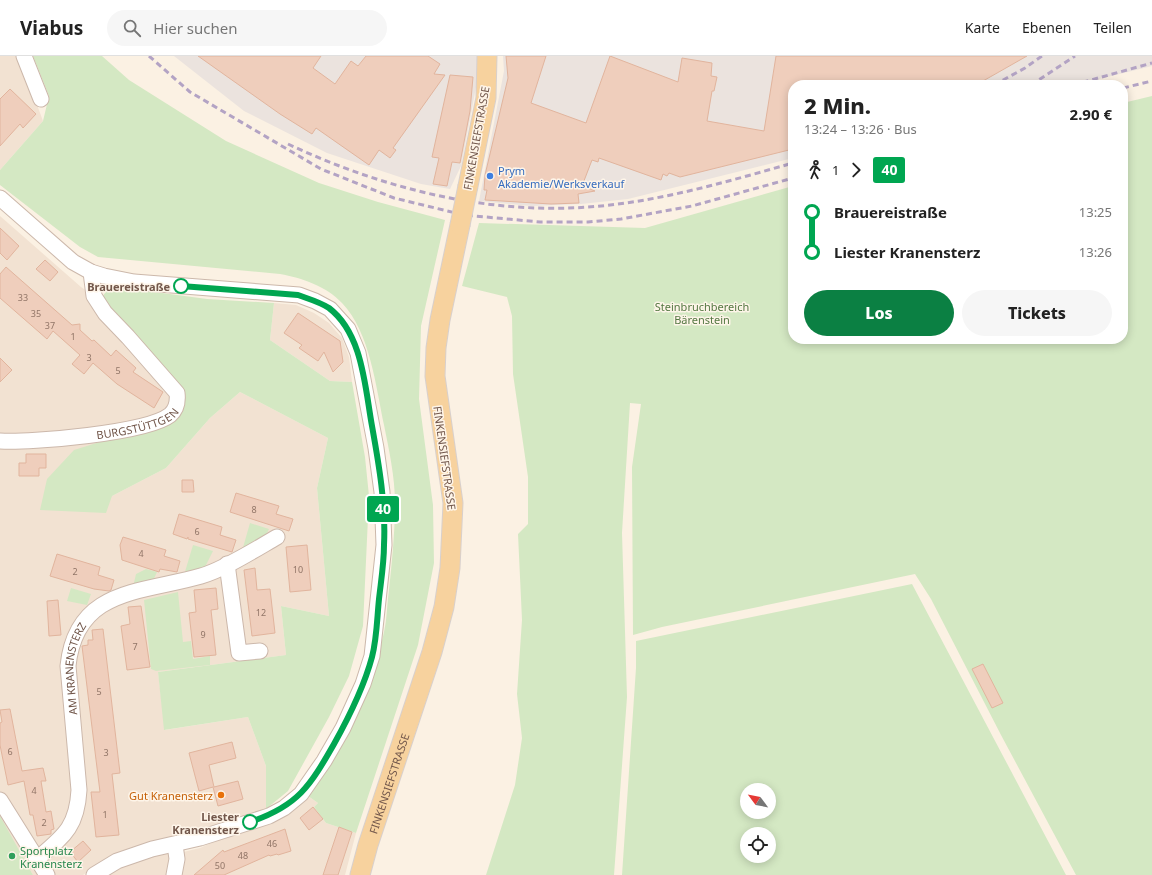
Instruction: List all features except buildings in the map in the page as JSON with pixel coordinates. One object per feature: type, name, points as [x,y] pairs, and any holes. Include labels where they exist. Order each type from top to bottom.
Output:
[{"type":"main road","name":"FINKENSIEFSTRASSE","points":[[360,875],[368,846],[432,652],[444,606],[450,568],[453,503],[435,376],[436,348],[440,320],[486,98],[487,56]]},
{"type":"street","points":[[24,56],[41,99]]},
{"type":"street","points":[[0,198],[73,262],[91,272],[134,282],[298,295],[314,300],[330,309],[348,329],[358,353],[381,485],[384,545],[372,656],[363,684],[343,728],[312,780],[301,794],[284,808],[269,816],[175,845],[152,849],[117,861],[94,875]]},
{"type":"street","name":"BURGSTÜTTGEN","points":[[0,441],[14,442],[65,438],[112,431],[150,423],[169,415],[175,410],[178,400],[177,393],[105,313],[94,296],[91,272]]},
{"type":"street","name":"AM KRANENSTERZ","points":[[37,859],[61,839],[73,823],[78,808],[79,790],[68,666],[70,649],[79,629],[92,612],[104,603],[131,592],[202,576],[277,538]]},
{"type":"street","points":[[227,564],[239,653],[260,652]]},
{"type":"street","points":[[0,800],[47,875]]},
{"type":"street","points":[[174,875],[177,859],[175,845]]},
{"type":"shaded area","points":[[0,56],[19,56],[43,121],[0,170]]},
{"type":"shaded area","points":[[174,56],[477,56],[477,82],[461,166],[450,189],[421,184],[327,153],[244,111]]},
{"type":"shaded area","points":[[503,56],[1152,56],[1152,66],[1095,80],[788,80],[788,159],[628,199],[581,204],[531,206],[479,201],[504,71]]},
{"type":"shaded area","points":[[0,216],[81,287],[100,300],[182,389],[112,496],[166,468],[210,418],[240,392],[328,438],[317,488],[329,616],[281,606],[286,655],[158,672],[165,730],[248,717],[266,766],[266,809],[179,836],[90,870],[83,875],[53,875],[47,868],[38,875],[33,875],[0,818]]},
{"type":"shaded area","points":[[274,303],[296,305],[314,313],[329,323],[342,338],[349,357],[352,382],[330,381],[270,340]]},
{"type":"shaded area","points":[[308,796],[318,803],[314,807],[326,823],[356,833],[345,875],[106,875],[120,867],[155,854],[175,854],[200,848],[229,835],[271,824]]},
{"type":"green space","points":[[33,56],[102,56],[129,80],[226,141],[319,183],[378,202],[445,220],[421,326],[419,399],[433,505],[434,563],[418,645],[356,833],[326,823],[314,807],[318,803],[308,796],[333,758],[355,718],[379,654],[386,617],[394,536],[394,483],[375,377],[359,329],[352,315],[336,297],[321,287],[297,278],[280,274],[98,257],[80,247],[0,185],[0,170],[43,121],[49,96]]},
{"type":"green space","name":"Steinbruchbereich Bärenstein","points":[[1152,96],[1152,875],[1076,875],[1001,735],[931,599],[915,574],[662,627],[633,635],[632,467],[641,404],[630,403],[622,533],[627,697],[614,875],[486,875],[515,785],[522,738],[517,694],[522,620],[518,534],[528,524],[528,477],[513,374],[512,316],[507,297],[462,286],[479,223],[645,228],[788,187],[788,344],[1128,344],[1128,102]]},
{"type":"green space","points":[[110,286],[207,299],[274,303],[270,340],[330,381],[352,382],[365,457],[369,496],[363,626],[349,676],[329,717],[288,791],[266,809],[266,766],[248,717],[164,730],[158,672],[286,655],[281,606],[329,616],[317,488],[328,438],[240,392],[210,418],[166,468],[112,496],[106,513],[40,510],[47,479],[74,450],[119,436],[185,400],[100,300]]},
{"type":"green space","points":[[250,523],[269,529],[264,539],[242,551]]},
{"type":"green space","points":[[193,545],[213,551],[203,571],[184,575]]},
{"type":"green space","points":[[146,569],[157,572],[152,583],[133,587],[136,574]]},
{"type":"green space","points":[[912,584],[1066,875],[622,875],[636,668],[636,641]]},
{"type":"green space","points":[[71,588],[91,594],[87,605],[67,601]]},
{"type":"green space","points":[[178,592],[183,642],[191,641],[193,659],[210,656],[210,665],[156,671],[151,669],[144,600]]},
{"type":"green space","name":"Sportplatz Kranensterz","points":[[0,816],[33,875],[0,875]]},
{"type":"railway","points":[[149,56],[190,92],[321,169],[394,198],[464,215],[540,222],[588,222],[621,219],[692,206],[788,179]]},
{"type":"railway","points":[[1003,80],[1025,68],[1042,56]]},
{"type":"railway","points":[[1039,80],[1075,56]]},
{"type":"railway","points":[[1091,80],[1152,63]]},
{"type":"railway","points":[[1128,87],[1152,81]]},
{"type":"railway","points":[[288,144],[326,161],[405,187],[445,197],[486,204],[527,208],[568,208],[633,202],[702,188],[788,164]]},
{"type":"bus line","name":"40","points":[[181,286],[298,295],[314,300],[330,309],[348,329],[358,353],[364,379],[382,492],[384,545],[378,615],[372,656],[363,684],[343,728],[312,780],[301,794],[284,808],[269,816],[250,822]]},
{"type":"place","name":"Prym Akademie/Werksverkauf","points":[[490,176]]},
{"type":"place","name":"Brauereistraße","points":[[181,286]]},
{"type":"place","name":"Gut Kranensterz","points":[[221,795]]},
{"type":"place","name":"Liester Kranensterz","points":[[250,822]]},
{"type":"place","name":"Sportplatz Kranensterz","points":[[12,856]]}]
